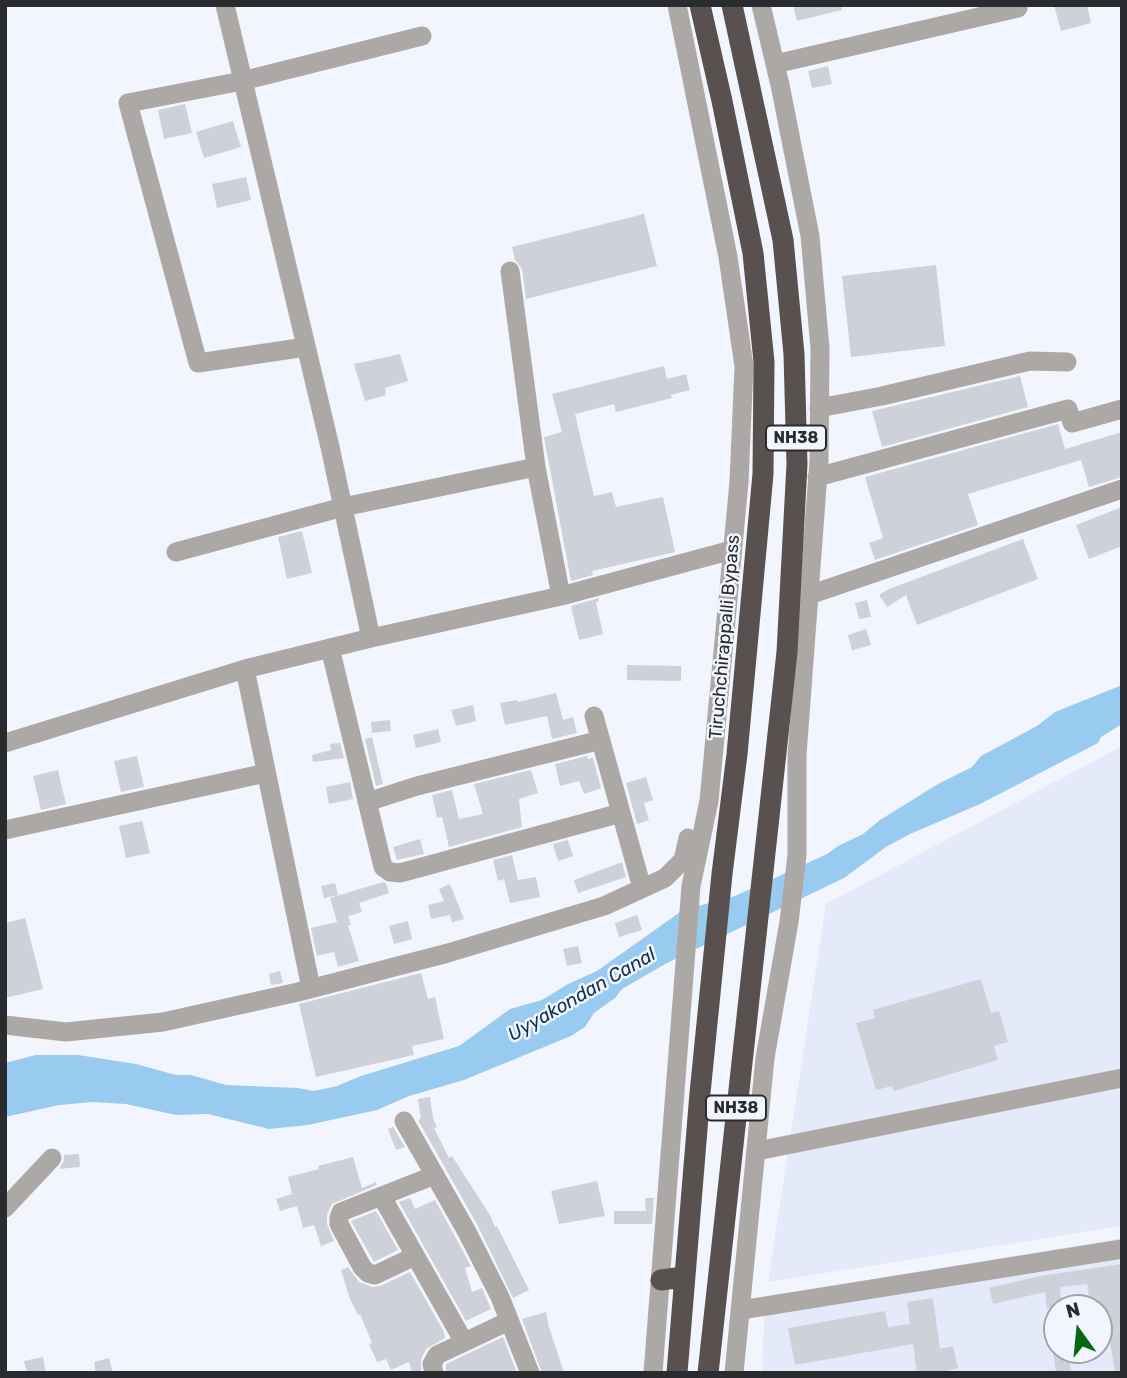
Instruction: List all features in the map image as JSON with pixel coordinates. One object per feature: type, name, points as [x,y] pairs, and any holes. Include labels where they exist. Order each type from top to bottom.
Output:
[{"type":"highway","name":"Tiruchchirappalli Bypass","points":[[684,1277],[763,474],[764,362],[752,253],[700,5]]},
{"type":"highway","name":"NH38","points":[[708,1373],[787,638],[797,464],[794,354],[783,240],[732,5]]},
{"type":"highway","name":"NH38","points":[[677,1373],[684,1277]]},
{"type":"highway","points":[[661,1280],[684,1277]]},
{"type":"street","points":[[225,5],[343,507],[371,638]]},
{"type":"street","points":[[653,1373],[691,886],[709,801],[739,482],[744,366],[728,257],[677,5]]},
{"type":"street","points":[[734,1373],[765,1058],[789,922],[797,855],[797,755],[817,477],[819,408],[820,348],[810,236],[761,5]]},
{"type":"street","points":[[775,64],[1018,9]]},
{"type":"street","points":[[306,347],[198,363],[128,103],[242,81],[422,36]]},
{"type":"street","points":[[510,271],[536,467],[561,596]]},
{"type":"street","points":[[819,408],[1030,361],[1067,362]]},
{"type":"street","points":[[817,477],[1068,409],[1072,423],[1122,409]]},
{"type":"street","points":[[176,552],[343,507],[536,467]]},
{"type":"street","points":[[808,595],[1122,489]]},
{"type":"street","points":[[5,743],[245,669],[561,596],[732,550]]},
{"type":"street","points":[[330,648],[383,867],[390,872],[400,873],[621,813]]},
{"type":"street","points":[[245,669],[312,988]]},
{"type":"street","points":[[594,716],[642,888]]},
{"type":"street","points":[[367,802],[417,786],[601,740]]},
{"type":"street","points":[[5,1025],[66,1032],[163,1022],[448,953],[604,906],[665,878],[683,860],[699,789],[713,748]]},
{"type":"street","points":[[5,830],[267,773]]},
{"type":"street","points":[[757,1151],[1122,1078]]},
{"type":"street","points":[[404,1121],[467,1232],[530,1373]]},
{"type":"street","points":[[5,1208],[52,1158]]},
{"type":"street","points":[[415,1256],[375,1275],[368,1273],[362,1267],[339,1218],[341,1212],[435,1175]]},
{"type":"street","points":[[382,1197],[464,1342]]},
{"type":"street","points":[[741,1310],[1122,1249]]},
{"type":"street","points":[[434,1373],[432,1364],[437,1355],[509,1321]]},
{"type":"shaded area","points":[[1122,746],[1122,1226],[768,1282],[826,904]]},
{"type":"shaded area","points":[[1122,1238],[1122,1373],[762,1373],[765,1297]]},
{"type":"water","name":"Uyyakondan Canal","points":[[1122,685],[1122,724],[1101,737],[1098,743],[980,804],[910,834],[886,847],[844,878],[667,963],[622,989],[615,998],[594,1013],[585,1027],[571,1036],[464,1080],[409,1096],[377,1110],[308,1125],[269,1129],[208,1114],[176,1115],[126,1104],[93,1102],[59,1105],[5,1117],[5,1063],[36,1055],[78,1055],[136,1064],[176,1075],[191,1075],[226,1085],[314,1091],[459,1046],[510,1009],[542,1000],[597,971],[683,910],[735,896],[827,854],[863,834],[880,820],[938,784],[972,767],[981,756],[1037,726],[1055,712]]},
{"type":"building","points":[[793,5],[841,5],[842,10],[797,21]]},
{"type":"building","points":[[1054,5],[1087,5],[1091,23],[1061,31]]},
{"type":"building","points":[[828,66],[832,84],[812,88],[808,71]]},
{"type":"building","points":[[185,104],[192,133],[164,139],[158,110]]},
{"type":"building","points":[[233,121],[241,147],[204,158],[196,132]]},
{"type":"building","points":[[246,177],[251,200],[217,208],[212,184]]},
{"type":"building","points":[[644,214],[657,266],[526,299],[522,269],[515,260],[512,247]]},
{"type":"building","points":[[936,265],[945,346],[851,357],[842,276]]},
{"type":"building","points":[[400,354],[408,381],[385,388],[386,395],[365,401],[354,364]]},
{"type":"building","points":[[664,366],[667,379],[686,374],[690,390],[671,395],[672,398],[616,412],[614,404],[575,414],[594,496],[612,492],[616,507],[663,497],[675,552],[592,571],[593,575],[571,581],[544,437],[562,432],[552,394]]},
{"type":"building","points":[[1020,376],[1028,407],[882,447],[872,411]]},
{"type":"building","points":[[1058,424],[1065,449],[1122,432],[1122,477],[1089,487],[1081,460],[968,494],[978,525],[875,560],[869,543],[883,538],[865,477]]},
{"type":"building","points":[[1122,507],[1122,546],[1089,559],[1076,525]]},
{"type":"building","points":[[302,531],[312,573],[287,579],[278,537]]},
{"type":"building","points":[[1023,539],[1038,579],[917,625],[906,595],[887,607],[879,595],[889,589]]},
{"type":"building","points":[[599,598],[596,602],[603,634],[579,640],[571,606]]},
{"type":"building","points":[[867,600],[871,617],[859,619],[855,603]]},
{"type":"building","points":[[866,629],[871,645],[852,650],[848,635]]},
{"type":"building","points":[[627,665],[681,666],[681,681],[627,680]]},
{"type":"building","points":[[556,693],[563,720],[573,717],[577,733],[552,739],[547,716],[505,725],[500,703],[518,702]]},
{"type":"building","points":[[473,705],[476,721],[456,726],[451,710]]},
{"type":"building","points":[[390,720],[391,731],[372,733],[371,722]]},
{"type":"building","points":[[438,729],[441,742],[416,748],[413,735]]},
{"type":"building","points":[[372,737],[383,784],[376,786],[365,739]]},
{"type":"building","points":[[340,743],[344,758],[313,762],[312,755],[331,750],[330,744]]},
{"type":"building","points":[[137,756],[144,787],[121,792],[114,761]]},
{"type":"building","points":[[587,756],[588,759],[593,758],[601,788],[584,794],[579,781],[560,786],[555,764]]},
{"type":"building","points":[[58,770],[66,804],[41,810],[33,776]]},
{"type":"building","points":[[531,770],[538,793],[519,799],[522,827],[449,847],[442,817],[437,818],[432,795],[452,790],[459,819],[483,814],[474,784]]},
{"type":"building","points":[[646,777],[653,800],[644,803],[649,820],[637,824],[626,783]]},
{"type":"building","points":[[350,782],[353,799],[329,804],[326,787]]},
{"type":"building","points":[[142,821],[150,853],[126,858],[119,826]]},
{"type":"building","points":[[420,839],[424,854],[397,860],[393,847]]},
{"type":"building","points":[[568,840],[573,856],[558,861],[553,844]]},
{"type":"building","points":[[512,855],[518,880],[536,877],[540,897],[510,903],[504,879],[498,881],[493,860]]},
{"type":"building","points":[[622,862],[626,877],[578,893],[574,880]]},
{"type":"building","points":[[335,883],[338,895],[324,898],[321,886]]},
{"type":"building","points":[[386,883],[389,893],[359,903],[362,912],[348,916],[351,925],[348,925],[359,961],[338,967],[334,952],[317,956],[311,928],[337,922],[330,898]]},
{"type":"building","points":[[450,884],[464,919],[452,922],[450,915],[431,919],[428,905],[444,901],[439,889]]},
{"type":"building","points":[[637,915],[642,930],[619,937],[615,923]]},
{"type":"building","points":[[25,918],[43,989],[5,998],[5,923]]},
{"type":"building","points":[[408,921],[412,939],[394,944],[389,926]]},
{"type":"building","points":[[578,946],[582,963],[567,966],[563,949]]},
{"type":"building","points":[[280,971],[283,983],[271,985],[269,974]]},
{"type":"building","points":[[421,973],[428,999],[435,997],[444,1039],[412,1046],[414,1055],[316,1077],[299,1004]]},
{"type":"building","points":[[981,979],[991,1013],[999,1011],[1008,1042],[994,1046],[998,1060],[894,1091],[892,1086],[876,1090],[856,1023],[875,1018],[873,1010]]},
{"type":"building","points":[[430,1097],[437,1127],[434,1128],[449,1158],[452,1156],[495,1227],[497,1226],[529,1290],[513,1298],[478,1226],[418,1120],[421,1119],[418,1099]]},
{"type":"building","points":[[393,1127],[405,1147],[396,1150],[388,1129]]},
{"type":"building","points":[[79,1154],[80,1167],[59,1169],[64,1155]]},
{"type":"building","points":[[353,1157],[362,1188],[376,1182],[377,1185],[332,1204],[327,1214],[327,1224],[334,1241],[321,1246],[314,1225],[303,1228],[297,1206],[280,1211],[276,1199],[292,1194],[288,1177]]},
{"type":"building","points":[[597,1181],[605,1216],[559,1224],[551,1191]]},
{"type":"building","points":[[410,1198],[415,1209],[435,1200],[471,1266],[465,1268],[472,1292],[482,1288],[491,1309],[466,1321],[399,1202]]},
{"type":"building","points":[[645,1198],[654,1198],[652,1224],[614,1224],[614,1211],[646,1211]]},
{"type":"building","points":[[376,1211],[398,1250],[374,1262],[351,1221]]},
{"type":"building","points":[[1122,1264],[1122,1373],[1115,1373],[1113,1360],[1113,1294],[1089,1294],[1087,1284],[1060,1287],[1061,1294],[1045,1292],[993,1304],[989,1288],[1040,1276]]},
{"type":"building","points":[[348,1267],[359,1282],[373,1287],[410,1272],[445,1338],[426,1349],[421,1359],[421,1373],[412,1373],[409,1362],[391,1370],[386,1359],[377,1362],[369,1344],[372,1343],[360,1314],[358,1315],[350,1299],[341,1270]]},
{"type":"building","points":[[933,1298],[940,1349],[953,1346],[958,1368],[939,1373],[917,1373],[913,1344],[795,1365],[788,1328],[885,1311],[888,1327],[910,1324],[907,1302]]},
{"type":"building","points":[[546,1312],[564,1373],[542,1373],[522,1319]]},
{"type":"building","points":[[503,1337],[517,1373],[446,1373],[446,1364]]},
{"type":"building","points":[[43,1357],[46,1373],[27,1373],[24,1361]]},
{"type":"building","points":[[109,1358],[113,1373],[96,1373],[94,1362]]},
{"type":"building","points":[[1055,1364],[1070,1364],[1071,1373],[1056,1373]]}]
